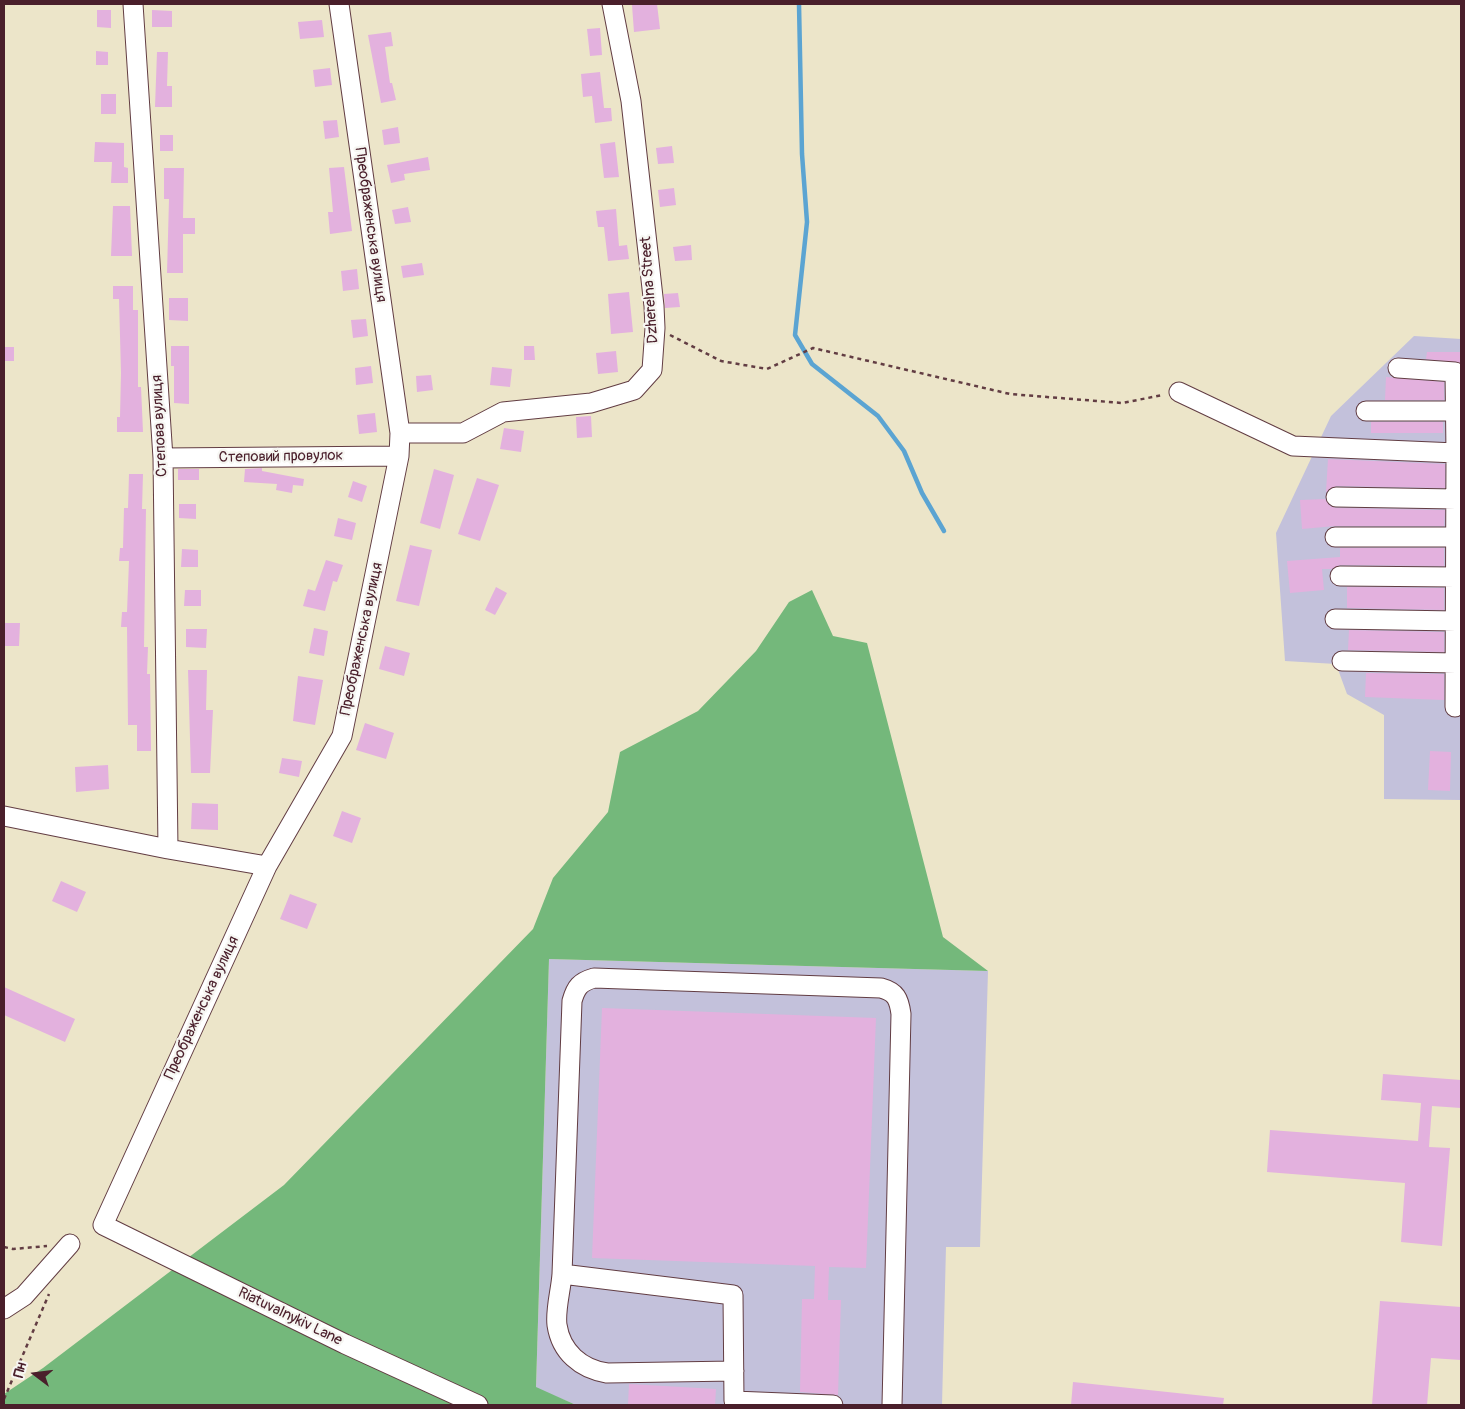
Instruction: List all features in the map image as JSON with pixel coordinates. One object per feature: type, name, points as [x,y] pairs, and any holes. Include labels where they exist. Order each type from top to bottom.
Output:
[{"type":"street","name":"Степова вулиця","points":[[134,4],[163,458],[168,849]]},
{"type":"street","name":"Преображенська вулиця","points":[[102,1225],[267,866],[342,736],[399,456],[400,433],[339,4]]},
{"type":"street","name":"Dzherelna Street","points":[[400,433],[464,433],[503,412],[521,412],[591,403],[634,390],[652,370],[655,328],[631,101],[612,4]]},
{"type":"street","points":[[1398,368],[1455,372],[1458,454],[1456,499],[1456,707]]},
{"type":"street","points":[[1179,392],[1293,446],[1458,454]]},
{"type":"street","points":[[1366,411],[1456,411]]},
{"type":"street","name":"Степовий провулок","points":[[163,458],[399,456]]},
{"type":"street","points":[[1336,496],[1456,499]]},
{"type":"street","points":[[1334,537],[1456,537]]},
{"type":"street","points":[[1340,576],[1456,577]]},
{"type":"street","points":[[1335,619],[1456,621]]},
{"type":"street","points":[[1342,661],[1456,663]]},
{"type":"street","points":[[4,816],[168,849],[267,866]]},
{"type":"street","points":[[734,1371],[607,1373],[590,1370],[576,1360],[563,1344],[557,1324],[562,1274],[572,1001],[575,989],[582,981],[594,978],[881,988],[892,991],[899,1000],[901,1014],[892,1405]]},
{"type":"street","name":"Riatuvalnykiv Lane","points":[[102,1225],[345,1344],[478,1405]]},
{"type":"street","points":[[4,1309],[24,1296],[70,1244]]},
{"type":"street","points":[[562,1274],[733,1295],[734,1402],[833,1405]]},
{"type":"path","points":[[655,328],[721,361],[766,369],[813,348],[1010,394],[1122,403],[1179,392]]},
{"type":"path","points":[[4,1399],[50,1290]]},
{"type":"shaded area","points":[[1414,336],[1461,339],[1461,800],[1384,799],[1384,715],[1347,694],[1336,664],[1285,661],[1276,533],[1331,416]]},
{"type":"shaded area","points":[[549,959],[988,971],[980,1247],[946,1247],[942,1405],[576,1405],[536,1388]]},
{"type":"green space","points":[[812,590],[833,636],[867,643],[943,937],[988,971],[549,959],[536,1387],[576,1405],[4,1405],[4,1394],[43,1368],[284,1185],[533,929],[553,878],[608,812],[620,752],[698,711],[756,651],[789,602]]},
{"type":"building","points":[[657,4],[660,29],[634,32],[632,5]]},
{"type":"building","points":[[97,10],[111,10],[111,28],[97,27]]},
{"type":"building","points":[[152,10],[172,11],[172,27],[152,27]]},
{"type":"building","points":[[322,20],[324,37],[300,39],[298,22]]},
{"type":"building","points":[[600,28],[602,55],[590,56],[587,29]]},
{"type":"building","points":[[391,32],[393,46],[385,47],[390,83],[392,83],[396,100],[381,103],[368,35]]},
{"type":"building","points":[[96,51],[108,52],[108,65],[96,65]]},
{"type":"building","points":[[157,52],[168,52],[167,86],[172,86],[172,107],[155,107]]},
{"type":"building","points":[[330,68],[332,85],[315,87],[313,70]]},
{"type":"building","points":[[600,72],[604,108],[611,108],[612,121],[595,123],[592,96],[583,97],[581,74]]},
{"type":"building","points":[[101,94],[116,94],[116,114],[101,114]]},
{"type":"building","points":[[337,120],[339,137],[325,139],[323,121]]},
{"type":"building","points":[[398,127],[400,143],[384,145],[382,130]]},
{"type":"building","points":[[160,135],[173,135],[173,151],[160,151]]},
{"type":"building","points":[[95,142],[124,143],[124,167],[128,168],[128,183],[111,183],[112,162],[94,162]]},
{"type":"building","points":[[615,142],[619,177],[604,178],[600,144]]},
{"type":"building","points":[[672,146],[674,163],[658,164],[656,148]]},
{"type":"building","points":[[428,157],[430,170],[404,174],[405,180],[391,183],[387,165]]},
{"type":"building","points":[[344,167],[352,231],[330,234],[328,212],[333,212],[329,168]]},
{"type":"building","points":[[164,168],[184,168],[183,218],[195,218],[195,234],[183,234],[183,273],[167,273],[169,199],[164,199]]},
{"type":"building","points":[[674,188],[676,205],[660,207],[658,190]]},
{"type":"building","points":[[113,206],[130,206],[132,256],[111,256]]},
{"type":"building","points":[[408,207],[411,222],[395,224],[392,210]]},
{"type":"building","points":[[616,209],[619,246],[627,245],[629,259],[608,261],[604,227],[598,227],[596,211]]},
{"type":"building","points":[[691,245],[692,260],[675,261],[673,247]]},
{"type":"building","points":[[422,263],[424,275],[403,278],[401,266]]},
{"type":"building","points":[[357,269],[359,289],[343,291],[341,271]]},
{"type":"building","points":[[113,286],[133,286],[133,310],[138,310],[138,387],[141,387],[143,432],[117,432],[117,417],[120,417],[121,373],[119,299],[113,299]]},
{"type":"building","points":[[629,292],[633,332],[611,334],[608,294]]},
{"type":"building","points":[[678,293],[680,307],[665,308],[664,294]]},
{"type":"building","points":[[169,298],[188,298],[188,321],[169,320]]},
{"type":"building","points":[[366,319],[368,336],[353,338],[351,320]]},
{"type":"building","points":[[171,346],[189,346],[189,404],[174,403],[174,366],[171,366]]},
{"type":"building","points":[[524,346],[534,346],[535,360],[524,360]]},
{"type":"building","points":[[4,347],[14,347],[14,361],[4,361]]},
{"type":"building","points":[[616,351],[618,372],[598,374],[596,353]]},
{"type":"building","points":[[1427,352],[1461,352],[1461,363],[1426,359]]},
{"type":"building","points":[[371,366],[373,383],[356,385],[355,368]]},
{"type":"building","points":[[492,367],[512,369],[510,387],[490,385]]},
{"type":"building","points":[[431,375],[433,390],[417,392],[416,376]]},
{"type":"building","points":[[1386,377],[1444,382],[1444,400],[1385,400]]},
{"type":"building","points":[[375,413],[377,432],[359,434],[357,415]]},
{"type":"building","points":[[591,416],[592,437],[577,438],[576,417]]},
{"type":"building","points":[[1371,422],[1443,422],[1443,433],[1371,433]]},
{"type":"building","points":[[504,428],[524,431],[521,452],[500,449]]},
{"type":"building","points":[[1328,459],[1445,464],[1445,488],[1336,486],[1326,492]]},
{"type":"building","points":[[262,468],[262,471],[304,479],[303,486],[293,485],[292,493],[276,490],[277,484],[244,482],[245,469]]},
{"type":"building","points":[[178,469],[199,469],[199,480],[178,480]]},
{"type":"building","points":[[434,469],[454,475],[440,529],[420,523]]},
{"type":"building","points":[[129,474],[143,474],[142,509],[146,509],[144,647],[148,647],[147,674],[150,674],[151,751],[137,751],[137,725],[128,725],[127,627],[121,627],[122,612],[127,612],[129,561],[119,561],[120,548],[123,548],[124,508],[128,508]]},
{"type":"building","points":[[477,478],[499,485],[480,541],[458,534]]},
{"type":"building","points":[[353,481],[367,486],[362,502],[348,497]]},
{"type":"building","points":[[1325,499],[1330,506],[1336,508],[1445,510],[1444,526],[1335,526],[1302,529],[1300,500]]},
{"type":"building","points":[[179,504],[196,504],[196,519],[179,518]]},
{"type":"building","points":[[338,518],[356,523],[352,540],[334,536]]},
{"type":"building","points":[[410,545],[432,550],[419,606],[396,601]]},
{"type":"building","points":[[1340,548],[1444,548],[1444,566],[1340,565],[1331,569],[1322,569],[1324,590],[1290,593],[1287,561],[1340,557]]},
{"type":"building","points":[[182,549],[198,550],[198,567],[181,567]]},
{"type":"building","points":[[326,560],[343,565],[337,582],[333,581],[325,611],[303,606],[308,589],[315,591]]},
{"type":"building","points":[[496,587],[507,593],[495,615],[485,610]]},
{"type":"building","points":[[1347,587],[1444,588],[1444,610],[1347,608]]},
{"type":"building","points":[[185,590],[201,590],[201,606],[184,606]]},
{"type":"building","points":[[4,623],[20,623],[19,646],[4,646]]},
{"type":"building","points":[[314,628],[328,631],[324,656],[309,653]]},
{"type":"building","points":[[186,629],[207,629],[206,648],[186,647]]},
{"type":"building","points":[[1349,630],[1444,632],[1444,652],[1348,650]]},
{"type":"building","points":[[385,646],[410,653],[404,676],[379,669]]},
{"type":"building","points":[[188,670],[207,670],[206,710],[213,710],[210,773],[191,773]]},
{"type":"building","points":[[1366,673],[1444,674],[1444,700],[1365,697]]},
{"type":"building","points":[[298,676],[323,680],[315,725],[293,721]]},
{"type":"building","points":[[365,723],[394,733],[386,759],[356,750]]},
{"type":"building","points":[[1430,751],[1451,752],[1450,791],[1428,790]]},
{"type":"building","points":[[282,758],[302,761],[299,777],[279,773]]},
{"type":"building","points":[[108,765],[109,789],[76,792],[75,767]]},
{"type":"building","points":[[192,803],[218,804],[218,830],[191,829]]},
{"type":"building","points":[[342,811],[361,818],[352,843],[333,836]]},
{"type":"building","points":[[61,881],[86,892],[77,912],[52,901]]},
{"type":"building","points":[[290,894],[317,904],[307,929],[280,919]]},
{"type":"building","points":[[4,987],[75,1019],[65,1042],[4,1015]]},
{"type":"building","points":[[602,1008],[876,1018],[866,1268],[829,1267],[828,1300],[841,1300],[838,1395],[800,1392],[802,1299],[814,1299],[815,1266],[592,1258]]},
{"type":"building","points":[[1383,1074],[1461,1080],[1461,1108],[1432,1106],[1429,1147],[1450,1148],[1442,1246],[1401,1242],[1405,1183],[1267,1172],[1270,1130],[1418,1141],[1421,1103],[1381,1100]]},
{"type":"building","points":[[1380,1301],[1461,1307],[1461,1360],[1431,1358],[1427,1405],[1372,1405]]},
{"type":"building","points":[[1073,1382],[1224,1398],[1223,1405],[1071,1405]]},
{"type":"building","points":[[629,1384],[716,1389],[715,1405],[628,1404]]},
{"type":"waterway","points":[[799,4],[802,154],[807,222],[795,335],[812,364],[878,416],[904,451],[922,493],[944,531]]}]
